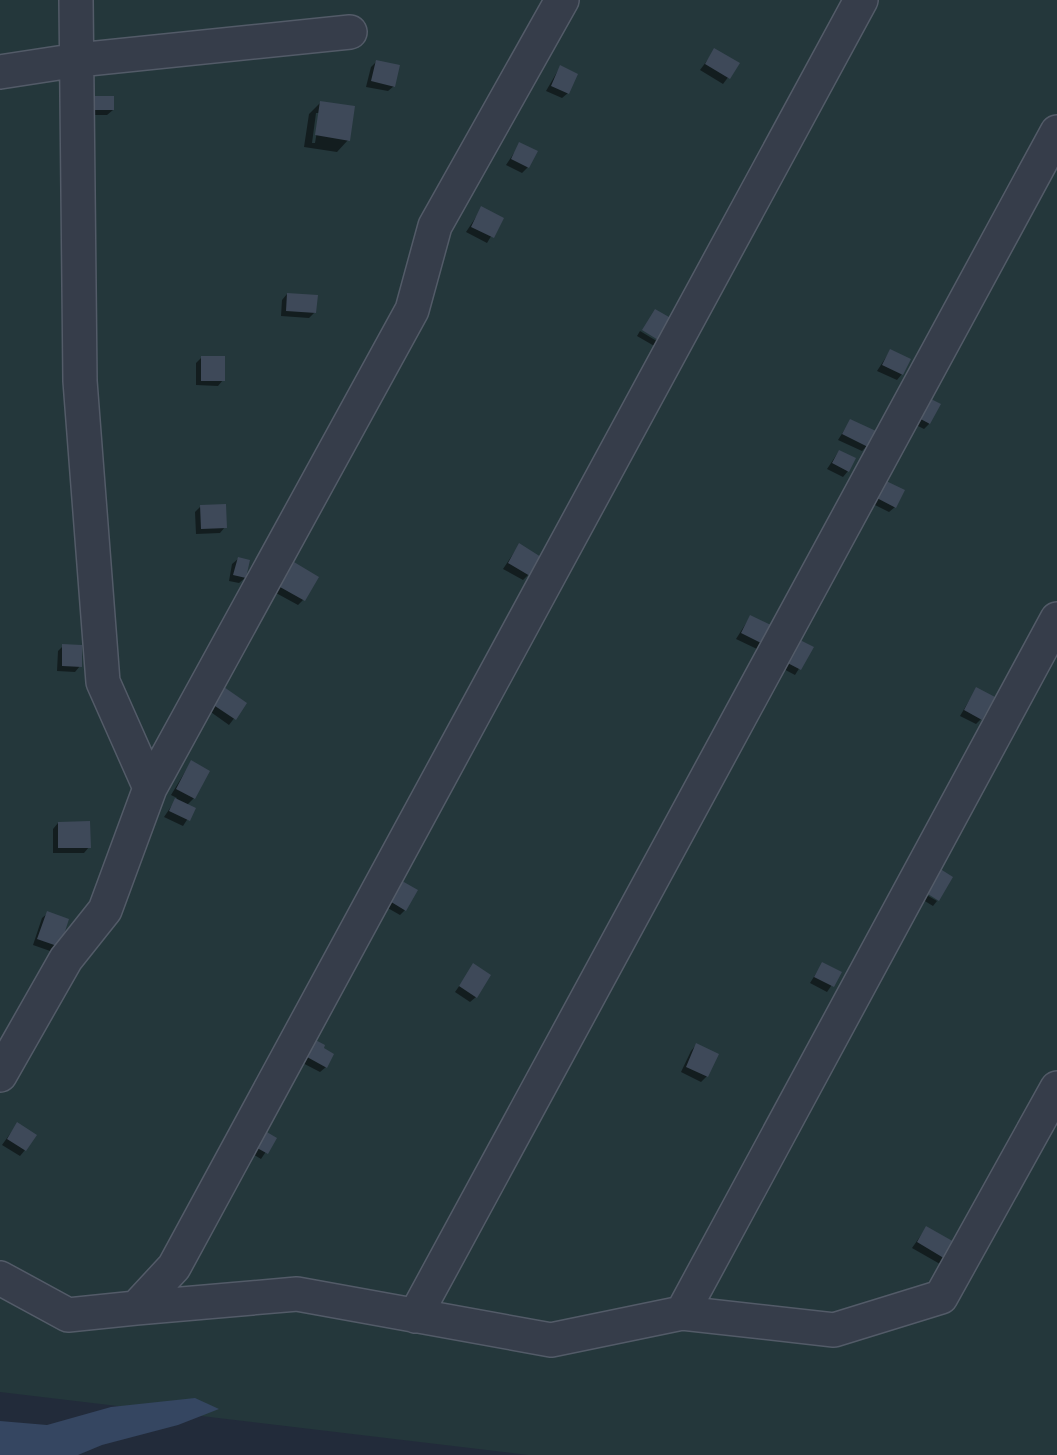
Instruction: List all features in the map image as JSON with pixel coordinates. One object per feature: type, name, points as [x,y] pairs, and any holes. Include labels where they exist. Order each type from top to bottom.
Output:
[{"type":"lane","points":[[76,0],[80,381],[103,682],[150,788]]},
{"type":"lane","points":[[0,1075],[66,959],[105,910],[150,788],[412,310],[435,226],[562,0]]},
{"type":"lane","points":[[136,1308],[174,1268],[861,0]]},
{"type":"lane","points":[[0,72],[78,60],[350,32]]},
{"type":"lane","points":[[415,1316],[1057,132]]},
{"type":"lane","points":[[682,1313],[1057,620]]},
{"type":"lane","points":[[0,1278],[68,1315],[297,1294],[551,1340],[682,1313],[834,1330],[941,1297],[1057,1088]]},
{"type":"green space","points":[[0,0],[1057,0],[1057,1455],[528,1455],[0,1392]]},
{"type":"water","points":[[195,1398],[219,1409],[178,1425],[102,1445],[78,1455],[0,1455],[0,1421],[47,1425],[111,1407]]},
{"type":"building","points":[[714,48],[740,63],[730,79],[705,64]]},
{"type":"building","points":[[376,60],[400,65],[395,87],[371,81]]},
{"type":"building","points":[[560,65],[578,74],[569,94],[551,86]]},
{"type":"building","points":[[88,96],[114,96],[114,110],[88,110]]},
{"type":"building","points":[[320,101],[355,106],[350,141],[315,135]]},
{"type":"building","points":[[519,142],[538,151],[529,168],[511,159]]},
{"type":"building","points":[[481,206],[504,218],[494,238],[471,227]]},
{"type":"building","points":[[287,293],[318,295],[316,313],[286,311]]},
{"type":"building","points":[[655,309],[676,321],[663,343],[642,330]]},
{"type":"building","points":[[890,349],[911,359],[903,375],[882,365]]},
{"type":"building","points":[[201,356],[225,356],[225,381],[201,381]]},
{"type":"building","points":[[923,395],[941,404],[930,424],[913,415]]},
{"type":"building","points":[[850,419],[876,431],[868,447],[842,434]]},
{"type":"building","points":[[839,450],[856,458],[849,472],[832,463]]},
{"type":"building","points":[[882,479],[905,490],[896,508],[873,496]]},
{"type":"building","points":[[226,504],[227,528],[201,529],[200,505]]},
{"type":"building","points":[[519,543],[541,557],[530,576],[508,563]]},
{"type":"building","points":[[238,557],[250,560],[246,578],[233,575]]},
{"type":"building","points":[[294,562],[319,577],[305,601],[280,587]]},
{"type":"building","points":[[750,615],[773,626],[763,644],[741,633]]},
{"type":"building","points":[[790,635],[814,647],[801,670],[778,658]]},
{"type":"building","points":[[62,644],[82,645],[82,667],[62,666]]},
{"type":"building","points":[[224,687],[247,703],[236,720],[212,704]]},
{"type":"building","points":[[976,687],[995,697],[982,720],[964,710]]},
{"type":"building","points":[[191,760],[210,771],[195,799],[176,789]]},
{"type":"building","points":[[175,798],[196,808],[190,821],[169,811]]},
{"type":"building","points":[[90,821],[91,848],[58,848],[58,822]]},
{"type":"building","points":[[934,865],[953,877],[939,901],[920,889]]},
{"type":"building","points":[[395,877],[418,890],[406,911],[383,897]]},
{"type":"building","points":[[47,911],[69,919],[60,947],[37,939]]},
{"type":"building","points":[[822,962],[842,972],[834,987],[814,977]]},
{"type":"building","points":[[473,963],[491,975],[477,998],[459,986]]},
{"type":"building","points":[[306,1035],[325,1045],[324,1048],[334,1054],[327,1068],[298,1052]]},
{"type":"building","points":[[696,1043],[719,1054],[708,1077],[686,1067]]},
{"type":"building","points":[[17,1122],[37,1135],[26,1151],[7,1139]]},
{"type":"building","points":[[260,1128],[277,1138],[268,1154],[250,1144]]},
{"type":"building","points":[[926,1226],[956,1243],[947,1260],[917,1242]]}]
